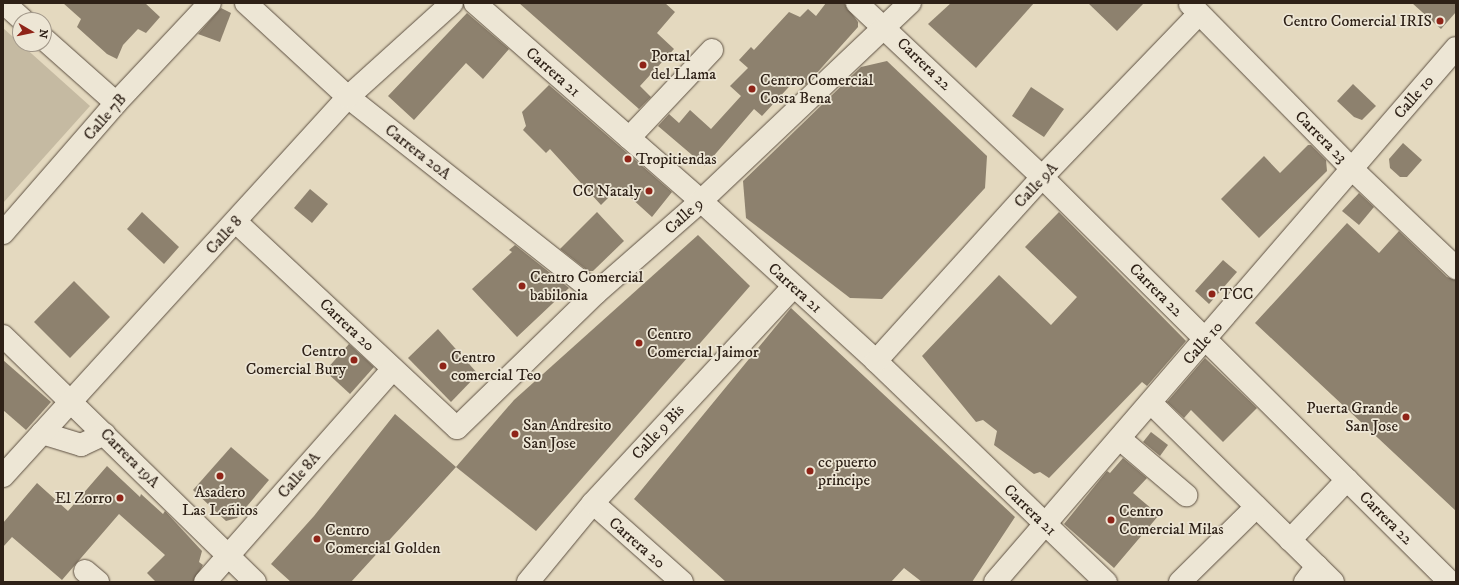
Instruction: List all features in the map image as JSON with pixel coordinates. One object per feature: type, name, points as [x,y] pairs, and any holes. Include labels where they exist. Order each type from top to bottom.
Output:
[{"type":"street","points":[[4,3],[14,12]]},
{"type":"street","name":"Calle 7B","points":[[3,233],[116,103],[210,3]]},
{"type":"street","name":"Carrera 20A","points":[[246,3],[348,97],[596,293]]},
{"type":"street","name":"Calle 8","points":[[3,476],[236,222],[348,97],[452,3]]},
{"type":"street","name":"Carrera 21","points":[[474,3],[701,201],[793,287],[876,361],[1106,582]]},
{"type":"street","name":"Carrera 22","points":[[857,3],[884,26],[1042,177],[1450,582]]},
{"type":"street","name":"Calle 9","points":[[457,428],[596,293],[701,201],[910,3]]},
{"type":"street","name":"Carrera 23","points":[[1194,8],[1352,169],[1456,268]]},
{"type":"street","name":"Calle 9A","points":[[876,361],[1194,8]]},
{"type":"street","points":[[52,46],[116,103]]},
{"type":"street","name":"Calle 10","points":[[995,582],[1206,340],[1456,48]]},
{"type":"street","points":[[629,138],[712,50]]},
{"type":"street","name":"Carrera 20","points":[[236,222],[457,428]]},
{"type":"street","name":"Calle 9 Bis","points":[[528,582],[593,503],[793,287]]},
{"type":"street","name":"Carrera 19A","points":[[3,336],[106,434],[255,582]]},
{"type":"street","name":"Calle 8A","points":[[205,582],[393,369]]},
{"type":"street","points":[[1151,403],[1290,540],[1311,574],[1333,582]]},
{"type":"street","points":[[42,433],[63,442],[81,445],[106,434]]},
{"type":"street","points":[[1120,439],[1186,495]]},
{"type":"street","points":[[1290,540],[1347,480]]},
{"type":"street","name":"Carrera 20","points":[[593,503],[682,582]]},
{"type":"street","points":[[1180,582],[1256,507]]},
{"type":"shaded area","points":[[3,28],[12,36],[12,52],[30,52],[90,106],[3,203]]},
{"type":"building","points":[[63,3],[145,3],[160,17],[146,33],[138,29],[123,45],[117,59],[107,54],[77,27],[81,19]]},
{"type":"building","points":[[519,3],[665,3],[675,12],[657,33],[674,49],[640,86],[651,97],[639,109]]},
{"type":"building","points":[[826,3],[844,3],[858,22],[858,27],[806,85],[798,77],[762,116],[754,109],[705,166],[658,126],[669,114],[679,123],[690,110],[711,129],[741,96],[730,86],[748,68],[739,60],[751,47],[754,50],[789,12],[800,17],[808,9],[816,16]]},
{"type":"building","points":[[951,3],[1034,3],[976,68],[928,24]]},
{"type":"building","points":[[1088,3],[1144,3],[1117,31]]},
{"type":"building","name":"Centro Comercial IRIS","points":[[1412,3],[1456,3],[1456,12],[1441,29]]},
{"type":"building","points":[[221,8],[231,13],[220,42],[198,34]]},
{"type":"building","points":[[467,13],[509,49],[483,79],[466,63],[414,120],[388,96]]},
{"type":"building","points":[[887,61],[987,156],[985,188],[882,299],[850,298],[746,218],[743,181],[861,67]]},
{"type":"building","points":[[1353,84],[1376,106],[1362,120],[1354,117],[1337,101]]},
{"type":"building","points":[[549,85],[672,192],[652,217],[619,187],[601,205],[550,149],[546,153],[523,130],[526,126],[522,112]]},
{"type":"building","points":[[1031,87],[1064,109],[1044,137],[1012,116]]},
{"type":"building","points":[[1403,143],[1422,160],[1407,177],[1400,177],[1390,168],[1389,159]]},
{"type":"building","points":[[1308,145],[1311,145],[1326,160],[1327,171],[1259,238],[1221,199],[1264,156],[1280,173]]},
{"type":"building","points":[[310,189],[328,204],[312,223],[294,208]]},
{"type":"building","points":[[1359,193],[1374,207],[1359,225],[1342,211]]},
{"type":"building","points":[[142,212],[179,247],[164,264],[127,229]]},
{"type":"building","points":[[597,212],[624,241],[593,271],[588,271],[560,249]]},
{"type":"building","points":[[1059,212],[1186,341],[1147,386],[1142,382],[1049,478],[1040,472],[1034,474],[994,445],[997,431],[983,420],[976,422],[922,356],[999,275],[1051,325],[1077,297],[1025,247]]},
{"type":"building","name":"Puerta Grande San Jose","points":[[1347,223],[1379,253],[1399,231],[1447,277],[1456,280],[1456,511],[1255,323]]},
{"type":"building","name":"Centro Comercial Jaimor","points":[[698,235],[750,286],[536,531],[456,467],[514,400]]},
{"type":"building","name":"Centro Comercial babilonia","points":[[515,245],[569,288],[517,337],[472,289],[512,252],[509,250]]},
{"type":"building","points":[[1223,260],[1237,272],[1209,304],[1195,291]]},
{"type":"building","points":[[74,281],[110,317],[70,358],[34,322]]},
{"type":"building","name":"cc puerto principe","points":[[791,308],[1015,517],[972,582],[922,582],[904,568],[891,582],[726,582],[634,499]]},
{"type":"building","name":"Centro comercial Teo","points":[[438,329],[478,374],[451,402],[408,358]]},
{"type":"building","name":"Centro Comercial Bury","points":[[349,344],[374,367],[350,394],[325,371]]},
{"type":"building","points":[[1205,358],[1257,408],[1223,442],[1191,410],[1184,418],[1167,402]]},
{"type":"building","points":[[3,360],[51,402],[26,430],[3,410]]},
{"type":"building","points":[[395,414],[456,467],[351,582],[291,582],[271,564],[314,516]]},
{"type":"building","points":[[1151,432],[1168,445],[1160,456],[1143,442]]},
{"type":"building","points":[[231,447],[269,480],[237,518],[226,521],[193,490]]},
{"type":"building","name":"Centro Comercial Milas","points":[[1123,458],[1147,478],[1133,493],[1159,515],[1114,568],[1064,524],[1107,471],[1110,473]]},
{"type":"building","points":[[107,466],[140,497],[141,494],[163,514],[165,511],[202,551],[199,562],[203,565],[193,582],[156,582],[147,573],[165,555],[119,514],[62,580],[12,537],[3,547],[3,523],[37,483],[68,511]]},
{"type":"place","name":"Centro Comercial IRIS","points":[[1440,21]]},
{"type":"place","name":"Portal del Llama","points":[[643,65]]},
{"type":"place","name":"Centro Comercial Costa Bena","points":[[752,89]]},
{"type":"place","name":"Tropitiendas","points":[[628,159]]},
{"type":"place","name":"CC Nataly","points":[[649,191]]},
{"type":"place","name":"Centro Comercial babilonia","points":[[522,286]]},
{"type":"place","name":"TCC","points":[[1212,294]]},
{"type":"place","name":"Centro Comercial Jaimor","points":[[639,343]]},
{"type":"place","name":"Centro Comercial Bury","points":[[354,360]]},
{"type":"place","name":"Centro comercial Teo","points":[[443,366]]},
{"type":"place","name":"Puerta Grande San Jose","points":[[1406,417]]},
{"type":"place","name":"San Andresito San Jose","points":[[515,434]]},
{"type":"place","name":"cc puerto principe","points":[[810,471]]},
{"type":"place","name":"Asadero Las Leñitos","points":[[220,476]]},
{"type":"place","name":"El Zorro","points":[[120,498]]},
{"type":"place","name":"Centro Comercial Milas","points":[[1111,520]]},
{"type":"place","name":"Centro Comercial Golden","points":[[317,539]]}]
